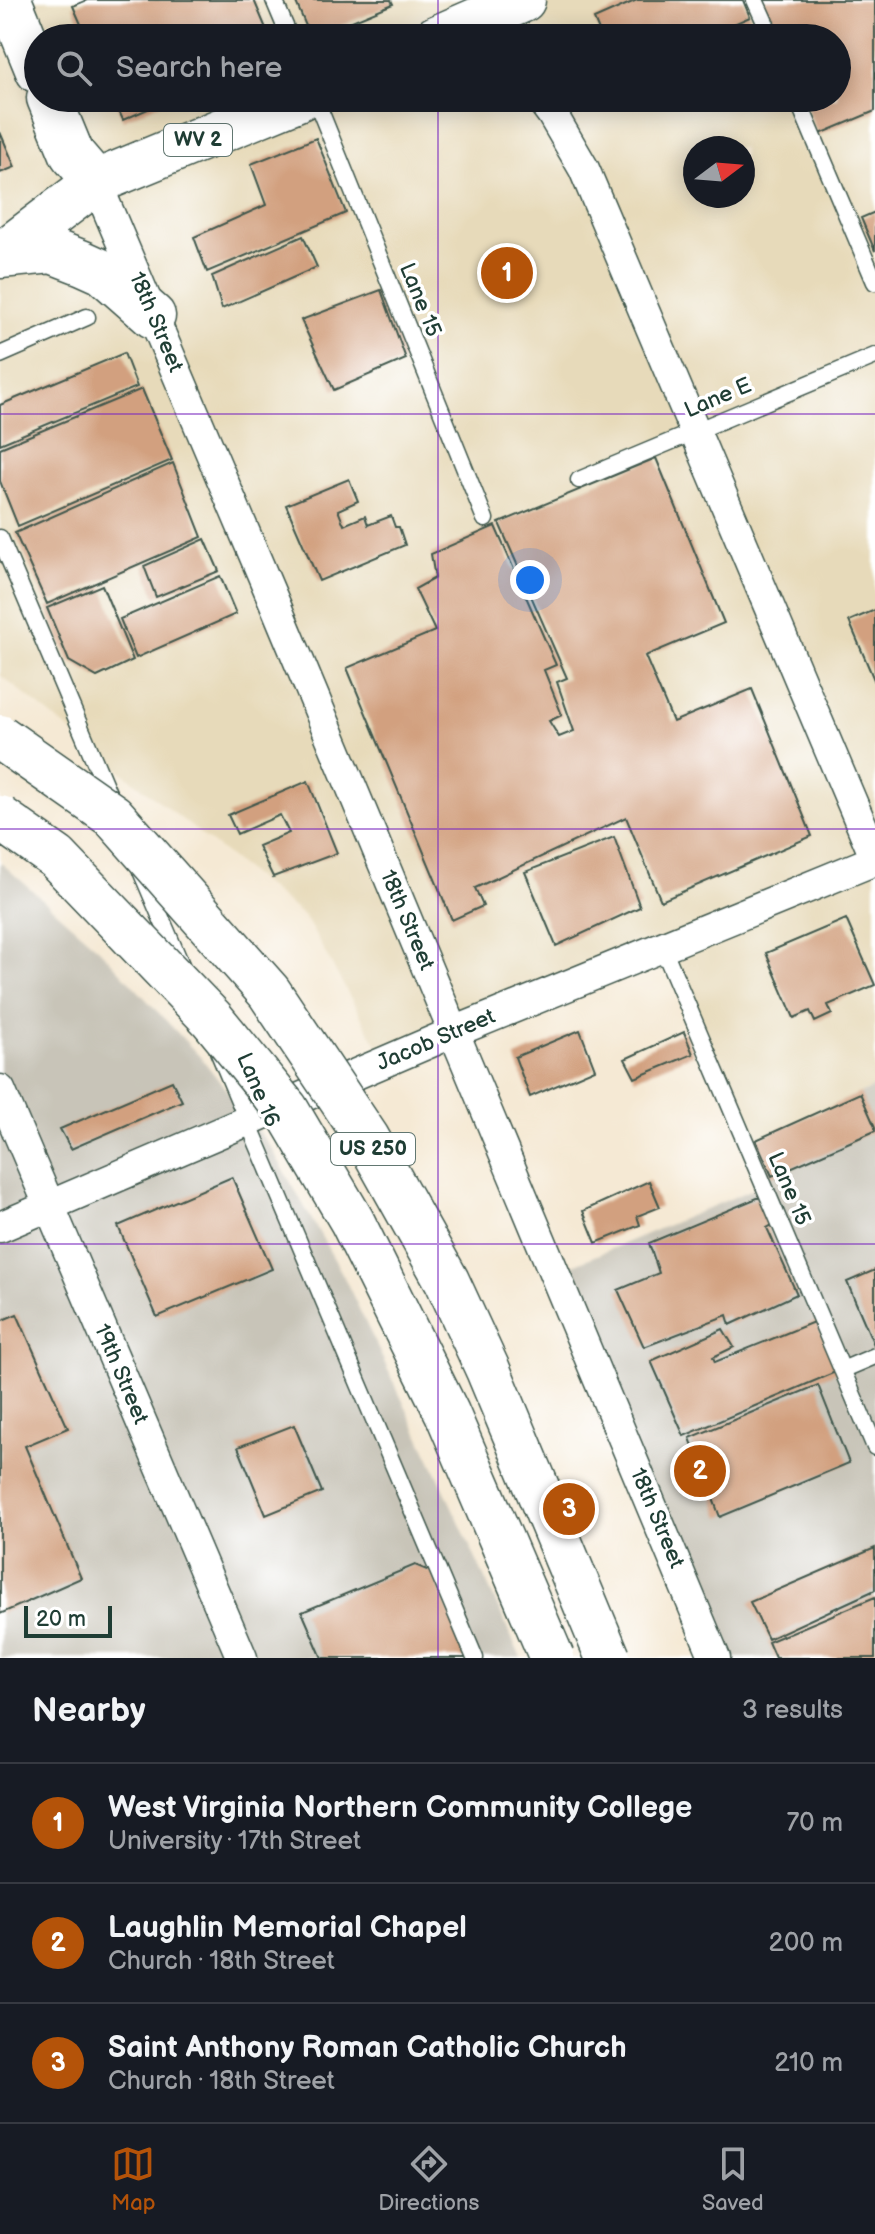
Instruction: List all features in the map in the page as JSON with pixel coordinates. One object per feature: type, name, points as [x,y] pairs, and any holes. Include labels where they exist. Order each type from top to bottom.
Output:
[{"type":"main road","points":[[9,0],[24,37]]},
{"type":"main road","points":[[465,24],[523,0]]},
{"type":"main road","points":[[55,112],[72,154],[96,182]]},
{"type":"main road","name":"WV 2","points":[[0,256],[96,182],[266,112]]},
{"type":"main road","points":[[0,256],[52,251],[103,272],[153,316]]},
{"type":"main road","name":"US 250","points":[[0,737],[113,816],[269,992],[367,1138],[447,1281],[488,1370],[608,1658]]},
{"type":"main road","name":"US 250","points":[[0,818],[57,858],[212,1019],[286,1109],[352,1221],[447,1413],[552,1658]]},
{"type":"street","points":[[550,112],[584,169],[875,859]]},
{"type":"street","name":"18th Street","points":[[96,182],[715,1658]]},
{"type":"street","name":"Jacob Street","points":[[0,1227],[454,1032],[875,859]]},
{"type":"street","name":"19th Street","points":[[0,1090],[242,1658]]},
{"type":"lane","points":[[274,0],[284,24]]},
{"type":"lane","points":[[755,0],[766,24]]},
{"type":"lane","name":"Lane 15","points":[[321,112],[485,519]]},
{"type":"lane","points":[[803,112],[875,282]]},
{"type":"lane","points":[[0,355],[87,317]]},
{"type":"lane","name":"Lane E","points":[[579,480],[875,356]]},
{"type":"lane","name":"Lane 16","points":[[0,538],[475,1658]]},
{"type":"lane","name":"Lane 15","points":[[663,948],[875,1447]]},
{"type":"lane","points":[[842,1370],[875,1356]]},
{"type":"shaded area","points":[[0,0],[875,0],[875,1087],[746,1144],[663,948],[386,1061],[305,917],[0,675]]},
{"type":"shaded area","points":[[0,862],[100,950],[203,1060],[272,1149],[343,1275],[521,1658],[0,1658]]},
{"type":"shaded area","points":[[875,1087],[875,1658],[715,1658],[554,1273],[763,1185],[746,1144]]},
{"type":"building","points":[[87,0],[254,0],[264,24],[81,24],[73,6]]},
{"type":"building","points":[[295,0],[391,0],[393,4],[345,24],[305,24]]},
{"type":"building","points":[[637,0],[743,0],[750,17],[734,24],[596,24],[594,19]]},
{"type":"building","points":[[761,0],[875,0],[875,111],[818,135],[809,112],[851,112],[851,24],[771,24]]},
{"type":"building","points":[[119,112],[141,112],[123,120]]},
{"type":"building","points":[[0,132],[15,167],[0,173]]},
{"type":"building","points":[[316,138],[346,213],[207,272],[194,237],[266,205],[251,164]]},
{"type":"building","points":[[875,212],[875,251],[861,218]]},
{"type":"building","points":[[303,236],[317,267],[222,309],[212,276]]},
{"type":"building","points":[[381,290],[406,359],[334,390],[301,320]]},
{"type":"building","points":[[124,353],[137,387],[0,444],[0,405]]},
{"type":"building","points":[[142,389],[172,460],[18,526],[0,481],[0,448]]},
{"type":"building","points":[[656,458],[724,623],[645,656],[673,722],[752,689],[812,836],[661,901],[626,817],[475,888],[483,906],[452,920],[347,668],[435,631],[415,589],[435,578],[431,554],[495,526],[556,665],[544,670],[562,715],[549,721],[559,737],[574,731],[557,682],[567,678],[499,523]]},
{"type":"building","points":[[173,463],[202,537],[47,604],[15,533]]},
{"type":"building","points":[[349,479],[358,501],[338,510],[344,525],[365,516],[368,525],[391,516],[395,527],[399,527],[405,545],[319,581],[286,505]]},
{"type":"building","points":[[205,539],[219,571],[156,597],[144,566]]},
{"type":"building","points":[[220,576],[236,614],[136,658],[120,619]]},
{"type":"building","points":[[102,585],[133,660],[97,677],[69,661],[47,608]]},
{"type":"building","points":[[875,610],[875,682],[849,621]]},
{"type":"building","points":[[308,781],[337,853],[273,877],[258,846],[289,833],[280,815],[237,834],[228,815]]},
{"type":"building","points":[[614,837],[640,907],[556,946],[525,872]]},
{"type":"building","points":[[846,919],[875,985],[828,1005],[832,1014],[815,1022],[810,1011],[794,1018],[766,953]]},
{"type":"building","points":[[580,1030],[595,1069],[530,1097],[515,1057]]},
{"type":"building","points":[[684,1032],[693,1054],[635,1078],[625,1059]]},
{"type":"building","points":[[172,1081],[182,1101],[71,1149],[60,1129]]},
{"type":"building","points":[[860,1093],[875,1131],[772,1176],[756,1140]]},
{"type":"building","points":[[232,1177],[272,1269],[157,1317],[118,1226]]},
{"type":"building","points":[[649,1181],[660,1207],[637,1216],[640,1225],[596,1243],[583,1211]]},
{"type":"building","points":[[762,1196],[774,1224],[767,1228],[797,1294],[730,1325],[727,1315],[644,1347],[618,1290],[659,1273],[649,1243]]},
{"type":"building","points":[[875,1270],[875,1347],[847,1282]]},
{"type":"building","points":[[17,1314],[68,1428],[25,1446],[81,1578],[0,1614],[0,1321]]},
{"type":"building","points":[[816,1321],[838,1371],[684,1436],[651,1361],[723,1329],[734,1347],[713,1357],[715,1362]]},
{"type":"building","points":[[818,1385],[849,1463],[720,1517],[690,1438]]},
{"type":"building","points":[[294,1425],[322,1492],[266,1515],[238,1447]]},
{"type":"building","points":[[875,1548],[875,1590],[768,1639],[750,1602]]},
{"type":"building","points":[[415,1565],[432,1572],[468,1658],[322,1658],[302,1612]]},
{"type":"building","points":[[875,1597],[875,1658],[775,1658],[768,1642]]},
{"type":"place","name":"West Virginia Northern Community College","points":[[507,273]]},
{"type":"place","name":"Laughlin Memorial Chapel","points":[[700,1471]]},
{"type":"place","name":"Saint Anthony Roman Catholic Church","points":[[569,1509]]}]
